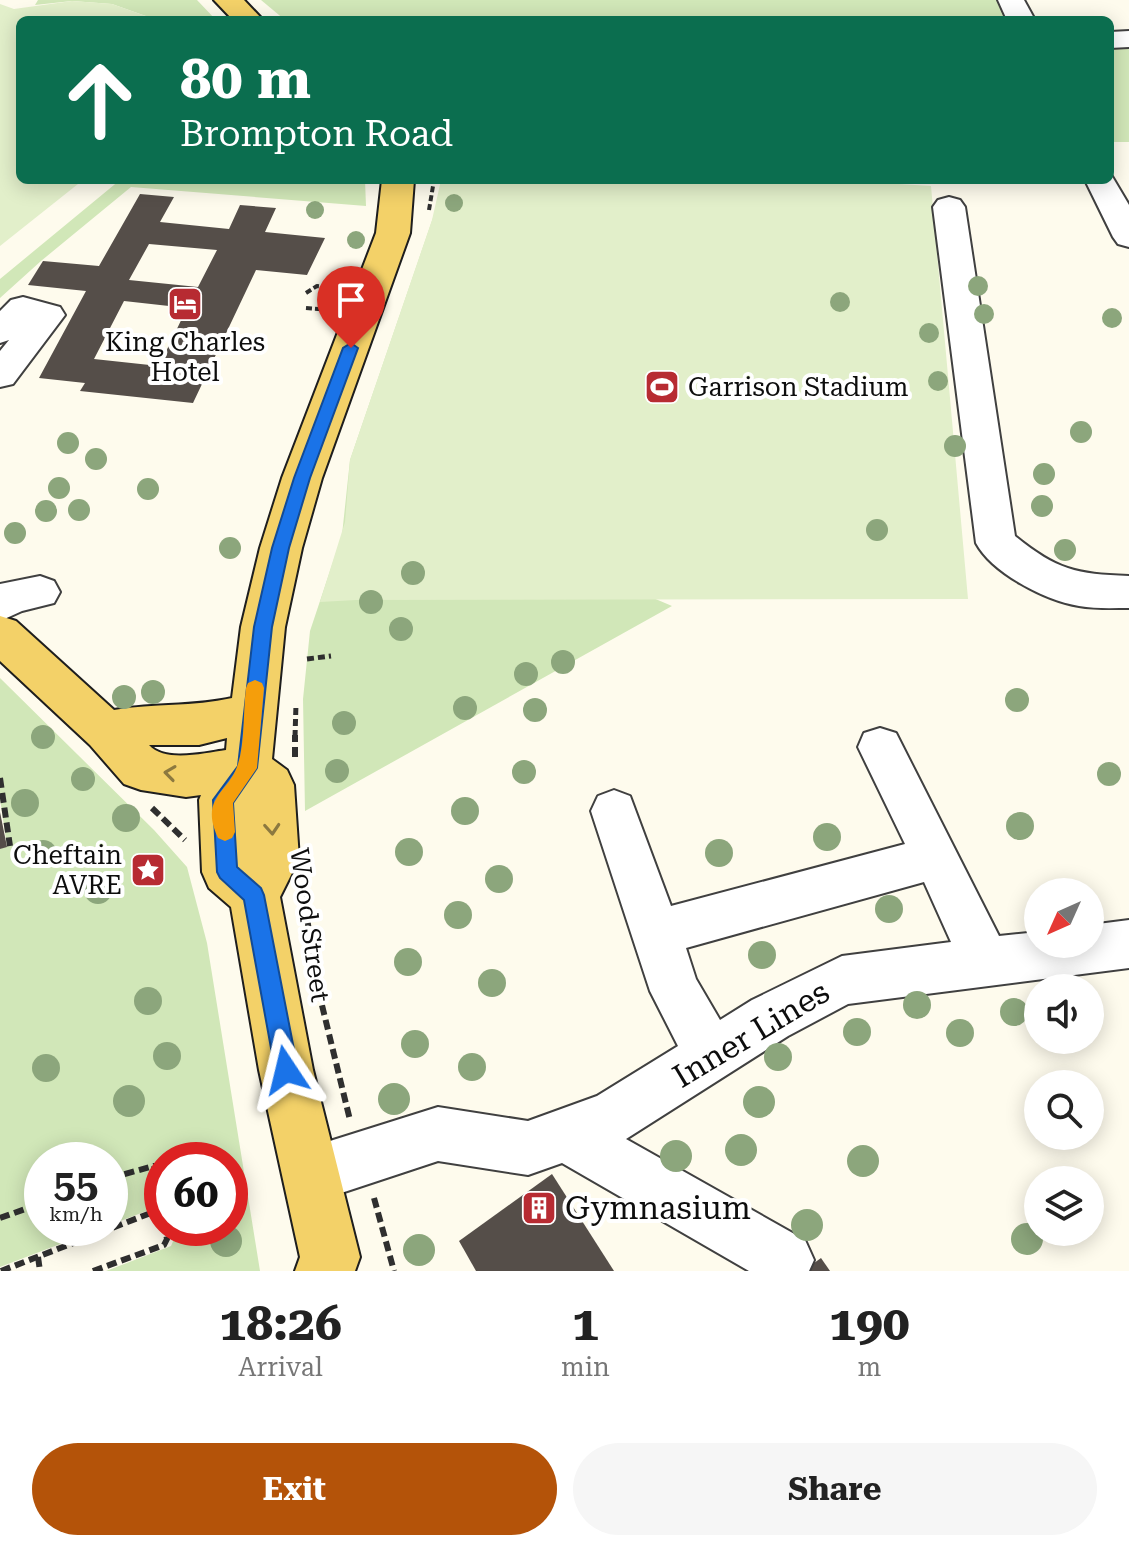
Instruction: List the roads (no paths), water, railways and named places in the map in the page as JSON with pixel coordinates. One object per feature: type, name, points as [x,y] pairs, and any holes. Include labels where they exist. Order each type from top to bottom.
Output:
[{"type":"main road","points":[[228,0],[245,16]]},
{"type":"main road","points":[[0,634],[106,731],[141,769],[186,776],[247,768],[263,627],[281,548],[302,478],[393,233],[398,184]]},
{"type":"main road","points":[[106,731],[142,725],[199,725],[252,713]]},
{"type":"main road","name":"Wood Street","points":[[247,768],[270,785],[286,1070],[334,1266]]},
{"type":"street","points":[[1103,184],[1129,237]]},
{"type":"street","points":[[949,207],[996,543],[1029,570],[1078,590],[1129,592]]},
{"type":"street","points":[[0,331],[23,308],[48,315],[0,375]]},
{"type":"street","points":[[0,605],[12,596],[40,592]]},
{"type":"street","points":[[880,747],[986,962]]},
{"type":"street","points":[[614,811],[675,991],[712,1055]]},
{"type":"street","points":[[656,933],[936,857]]},
{"type":"street","name":"Inner Lines","points":[[546,1141],[612,1118],[770,1018],[842,980],[1129,944]]},
{"type":"street","points":[[311,1175],[438,1134],[546,1141],[785,1260]]},
{"type":"place","name":"King Charles Hotel","points":[[185,304]]},
{"type":"place","name":"Garrison Stadium","points":[[662,387]]},
{"type":"place","name":"Cheftain AVRE","points":[[148,870]]},
{"type":"place","name":"Gymnasium","points":[[539,1208]]}]
